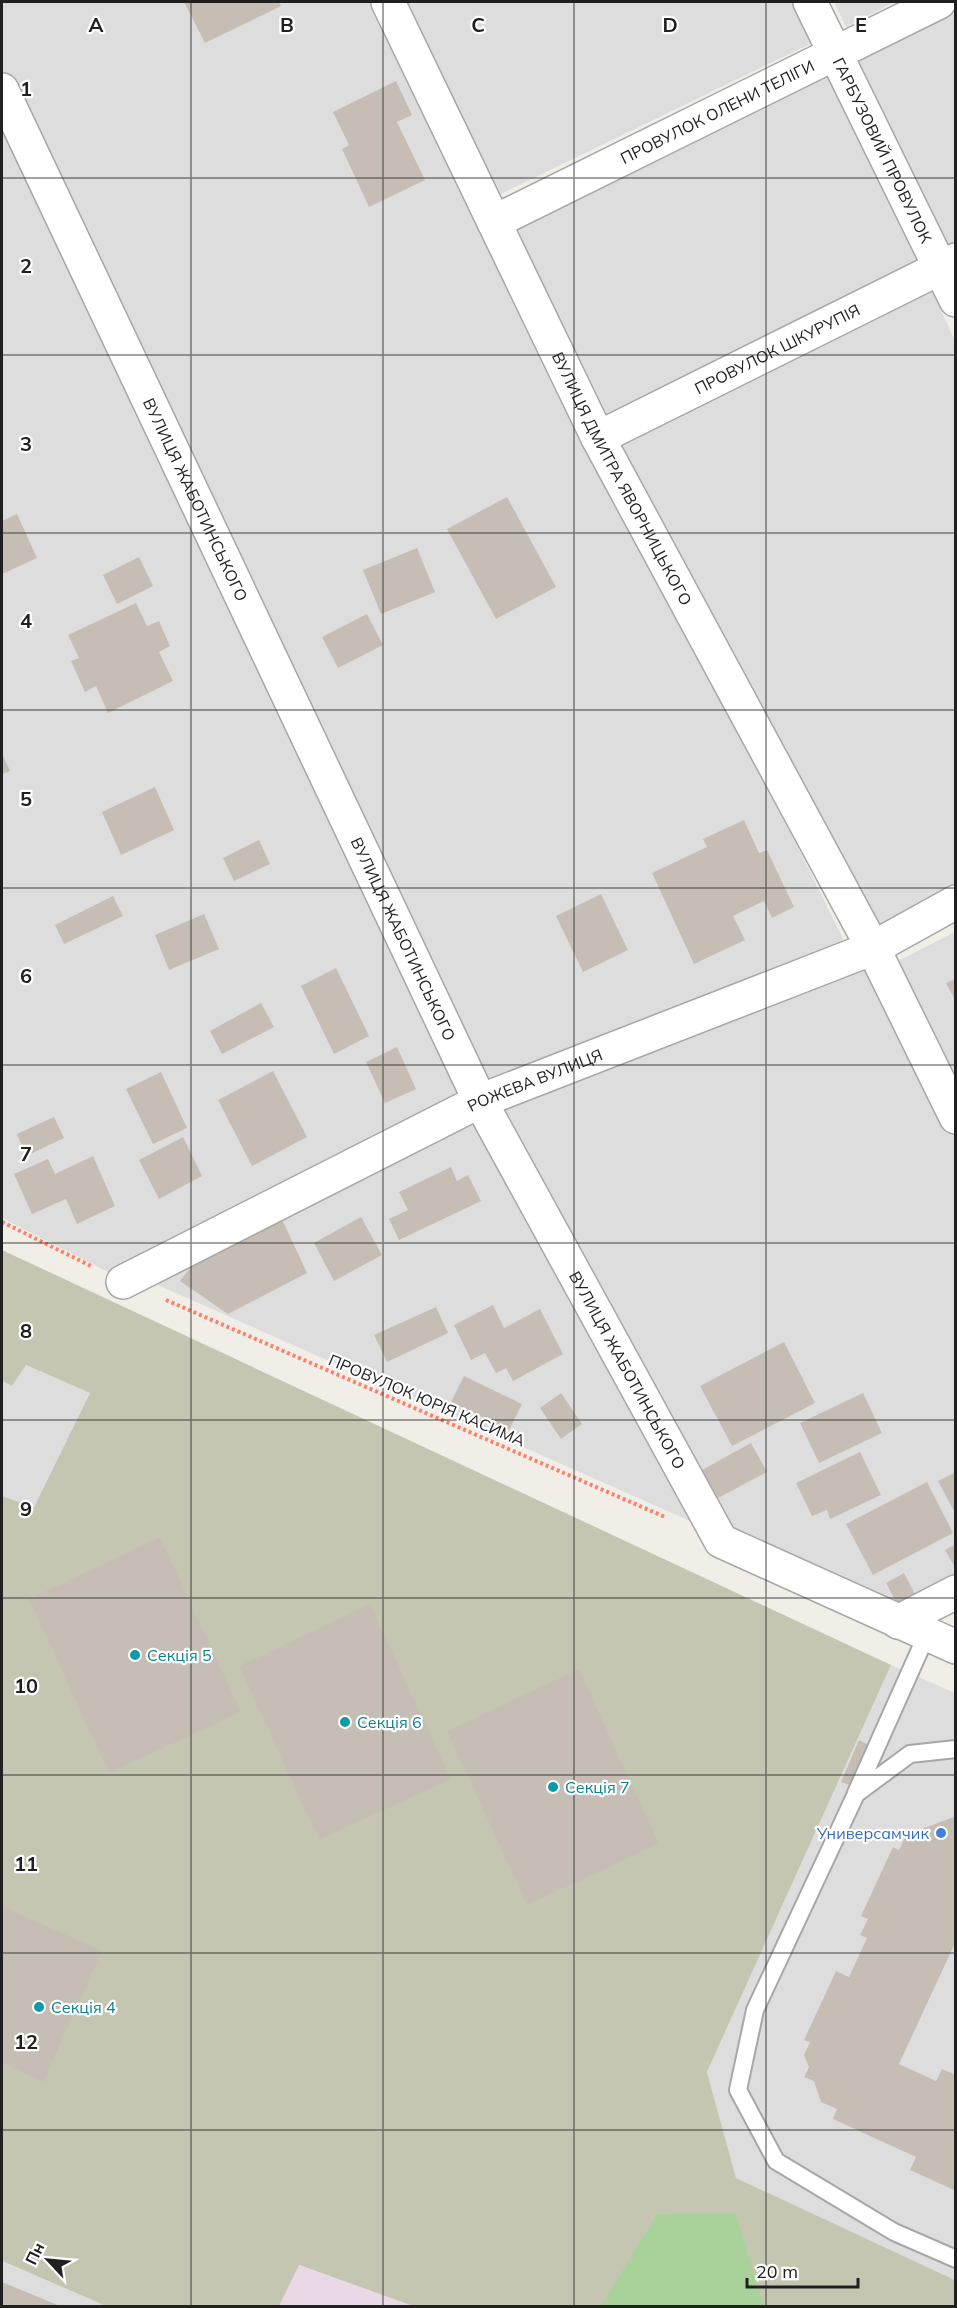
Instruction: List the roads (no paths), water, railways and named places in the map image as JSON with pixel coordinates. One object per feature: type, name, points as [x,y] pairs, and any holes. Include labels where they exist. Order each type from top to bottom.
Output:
[{"type":"street","name":"ВУЛИЦЯ ДМИТРА ЯВОРНИЦЬКОГО","points":[[387,2],[598,438],[873,948],[956,1117]]},
{"type":"street","name":"ГАРБУЗОВИЙ ПРОВУЛОК","points":[[810,2],[834,54],[948,264],[956,300]]},
{"type":"street","name":"ПРОВУЛОК ОЛЕНИ ТЕЛІГИ","points":[[494,222],[939,2]]},
{"type":"street","name":"ВУЛИЦЯ ЖАБОТИНСЬКОГО","points":[[2,90],[480,1101],[721,1541],[927,1634]]},
{"type":"street","name":"ПРОВУЛОК ШКУРУПІЯ","points":[[598,438],[948,264]]},
{"type":"street","name":"РОЖЕВА ВУЛИЦЯ","points":[[123,1282],[480,1101],[873,948],[956,902]]},
{"type":"street","points":[[927,1634],[956,1592]]},
{"type":"lane","points":[[927,1634],[856,1794],[755,2010],[738,2090],[776,2161],[894,2232],[956,2259]]},
{"type":"lane","points":[[856,1794],[910,1754],[956,1749]]},
{"type":"place","name":"Секція 5","points":[[135,1655]]},
{"type":"place","name":"Секція 6","points":[[345,1722]]},
{"type":"place","name":"Секція 7","points":[[553,1787]]},
{"type":"place","name":"Универсамчик","points":[[941,1833]]},
{"type":"place","name":"Секція 4","points":[[39,2007]]}]
